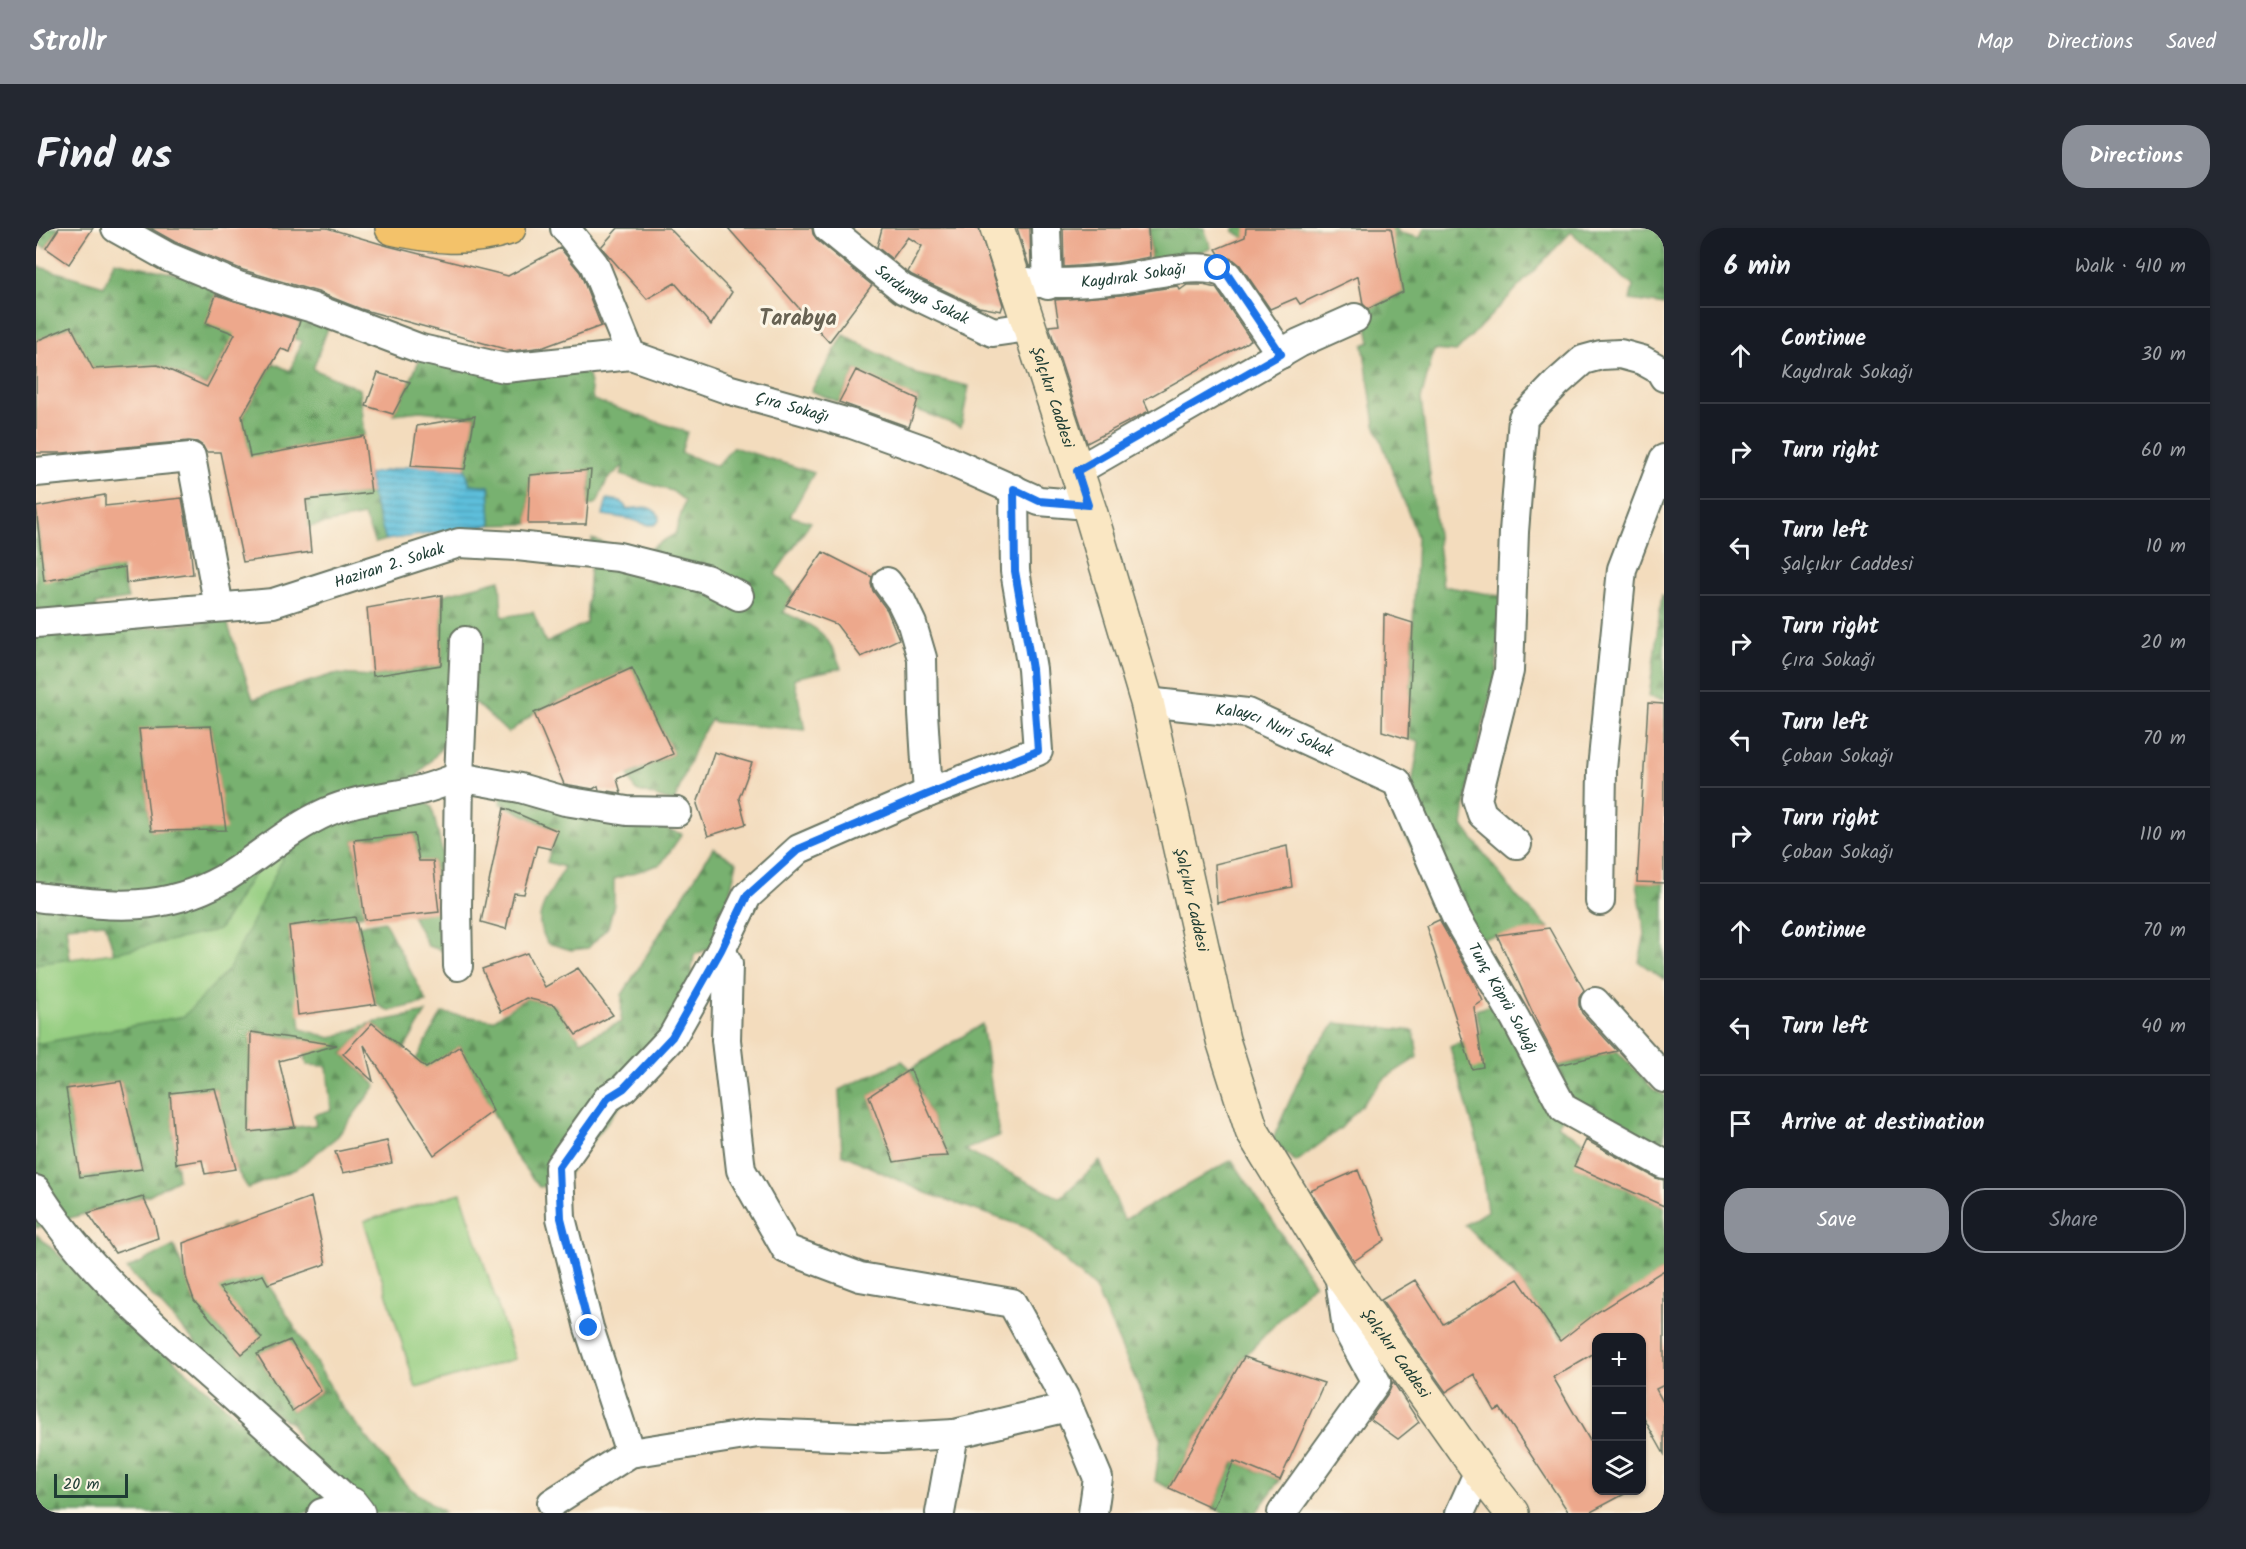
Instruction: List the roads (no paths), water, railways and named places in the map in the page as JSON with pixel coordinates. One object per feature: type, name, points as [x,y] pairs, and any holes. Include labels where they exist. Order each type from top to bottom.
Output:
[{"type":"main road","points":[[392,228],[433,236],[454,237],[476,236],[509,228]]},
{"type":"main road","name":"Şalçıkır Caddesi","points":[[997,228],[1088,505],[1147,702],[1223,1040],[1252,1131],[1338,1273],[1479,1471],[1512,1513]]},
{"type":"street","points":[[116,228],[168,257],[228,282],[313,308],[421,349],[505,368],[631,355],[594,264],[565,228]]},
{"type":"street","name":"Sardunya Sokak","points":[[828,228],[903,289],[993,332],[1028,327]]},
{"type":"street","points":[[1046,228],[1048,285]]},
{"type":"street","name":"Kaydırak Sokağı","points":[[1014,281],[1048,285],[1121,279],[1165,271],[1218,268],[1227,274],[1281,354]]},
{"type":"street","points":[[1077,471],[1299,343],[1355,318]]},
{"type":"street","points":[[1517,844],[1482,814],[1477,799],[1509,671],[1514,532],[1523,418],[1583,360],[1601,355],[1620,354],[1642,360],[1660,370],[1664,377]]},
{"type":"street","name":"Çıra Sokağı","points":[[631,355],[727,389],[852,424],[927,451],[1039,501],[1088,505]]},
{"type":"street","points":[[36,472],[191,457],[219,607]]},
{"type":"street","points":[[1600,902],[1602,769],[1622,569],[1664,459]]},
{"type":"street","points":[[630,1453],[589,1328],[561,1218],[559,1167],[608,1098],[624,1088],[672,1037],[721,950],[747,896],[799,849],[928,794],[1038,751],[1032,669],[1015,571],[1014,489]]},
{"type":"street","name":"Haziran 2. Sokak","points":[[36,623],[273,603],[459,543],[517,546],[619,557],[706,579],[739,596]]},
{"type":"street","points":[[887,582],[901,601],[912,624],[922,658],[928,794]]},
{"type":"street","points":[[458,966],[459,777],[465,641]]},
{"type":"street","name":"Kalaycı Nuri Sokak","points":[[1147,702],[1247,713],[1396,782]]},
{"type":"street","points":[[36,897],[114,906],[148,905],[184,897],[222,879],[298,828],[327,812],[355,802],[416,791],[459,777],[520,788],[565,801],[627,811],[677,812]]},
{"type":"street","name":"Tunç Köprü Sokağı","points":[[1396,782],[1456,917],[1515,1018],[1563,1108],[1664,1164]]},
{"type":"street","points":[[721,950],[728,964],[726,1040],[741,1170],[786,1249],[860,1277],[1012,1304],[1068,1407],[1098,1478],[1093,1513]]},
{"type":"street","points":[[1595,1002],[1664,1078]]},
{"type":"street","points":[[36,1190],[75,1244],[106,1281],[289,1446],[344,1510]]},
{"type":"street","points":[[1282,1513],[1376,1382],[1347,1329],[1338,1273]]},
{"type":"street","points":[[548,1510],[630,1453],[759,1433],[883,1438],[954,1434],[1068,1407]]},
{"type":"street","points":[[940,1513],[954,1434]]},
{"type":"street","points":[[1460,1513],[1479,1471]]},
{"type":"water","points":[[411,466],[465,469],[470,484],[489,486],[491,525],[386,540],[371,493],[369,474]]},
{"type":"water","points":[[607,499],[621,501],[627,509],[644,507],[651,509],[659,515],[659,521],[654,525],[648,525],[603,515]]},
{"type":"district","name":"Tarabya","points":[[798,319]]}]
